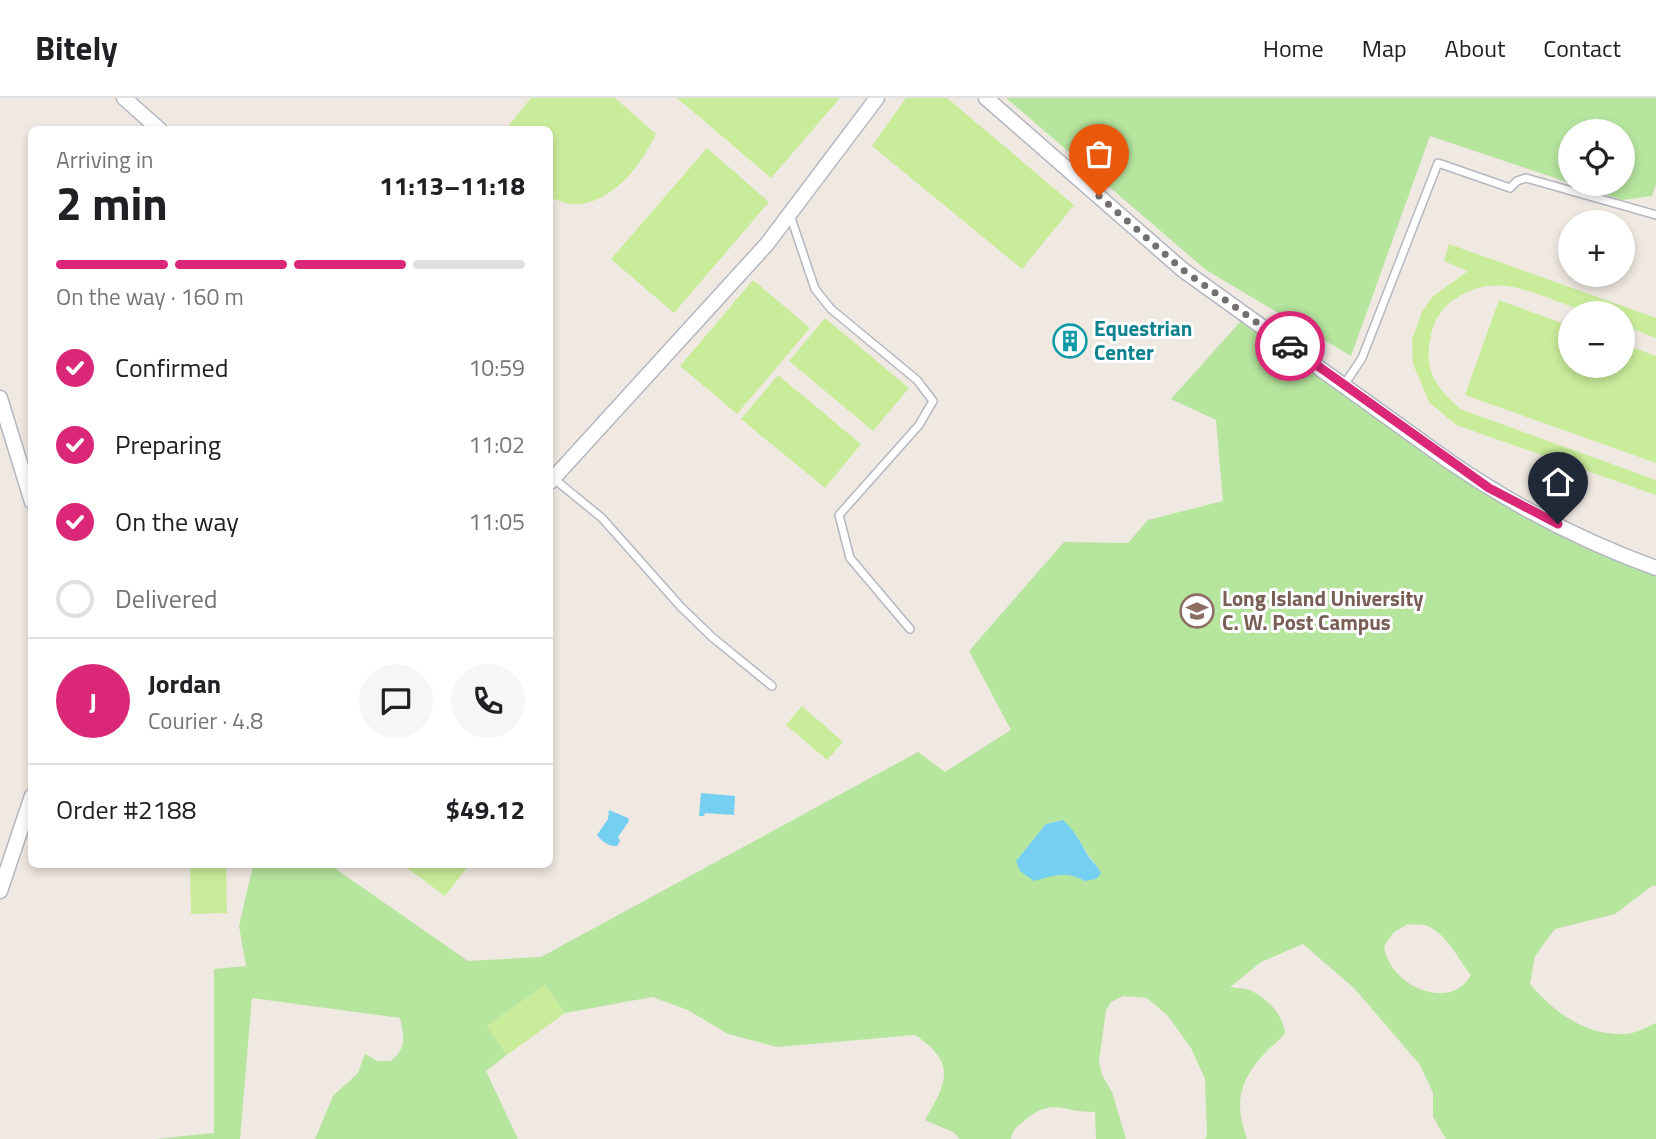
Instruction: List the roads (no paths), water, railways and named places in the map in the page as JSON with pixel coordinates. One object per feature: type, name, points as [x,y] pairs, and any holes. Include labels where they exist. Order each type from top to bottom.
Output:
[{"type":"street","points":[[124,98],[156,126]]},
{"type":"street","points":[[553,476],[767,244],[877,98]]},
{"type":"street","points":[[986,98],[1183,270],[1489,488],[1581,536],[1656,568]]},
{"type":"street","points":[[0,398],[28,489]]},
{"type":"street","points":[[0,891],[28,808]]},
{"type":"lane","points":[[1344,385],[1362,358],[1437,163],[1510,188],[1517,181],[1526,178],[1656,215]]},
{"type":"lane","points":[[790,215],[815,289],[831,309],[917,380],[933,401],[919,425],[839,515],[850,558],[910,629]]},
{"type":"lane","points":[[553,480],[602,518],[681,607],[712,637],[772,686]]},
{"type":"water","points":[[701,793],[735,796],[734,815],[705,813],[704,816],[699,816]]},
{"type":"water","points":[[609,810],[628,818],[629,821],[618,837],[620,841],[617,846],[611,846],[597,835],[608,819]]},
{"type":"water","points":[[1063,820],[1098,868],[1101,874],[1096,879],[1084,881],[1060,875],[1034,881],[1020,871],[1016,861],[1046,824]]},
{"type":"place","name":"Equestrian Center","points":[[1070,341]]},
{"type":"place","name":"Long Island University C. W. Post Campus","points":[[1197,611]]}]
